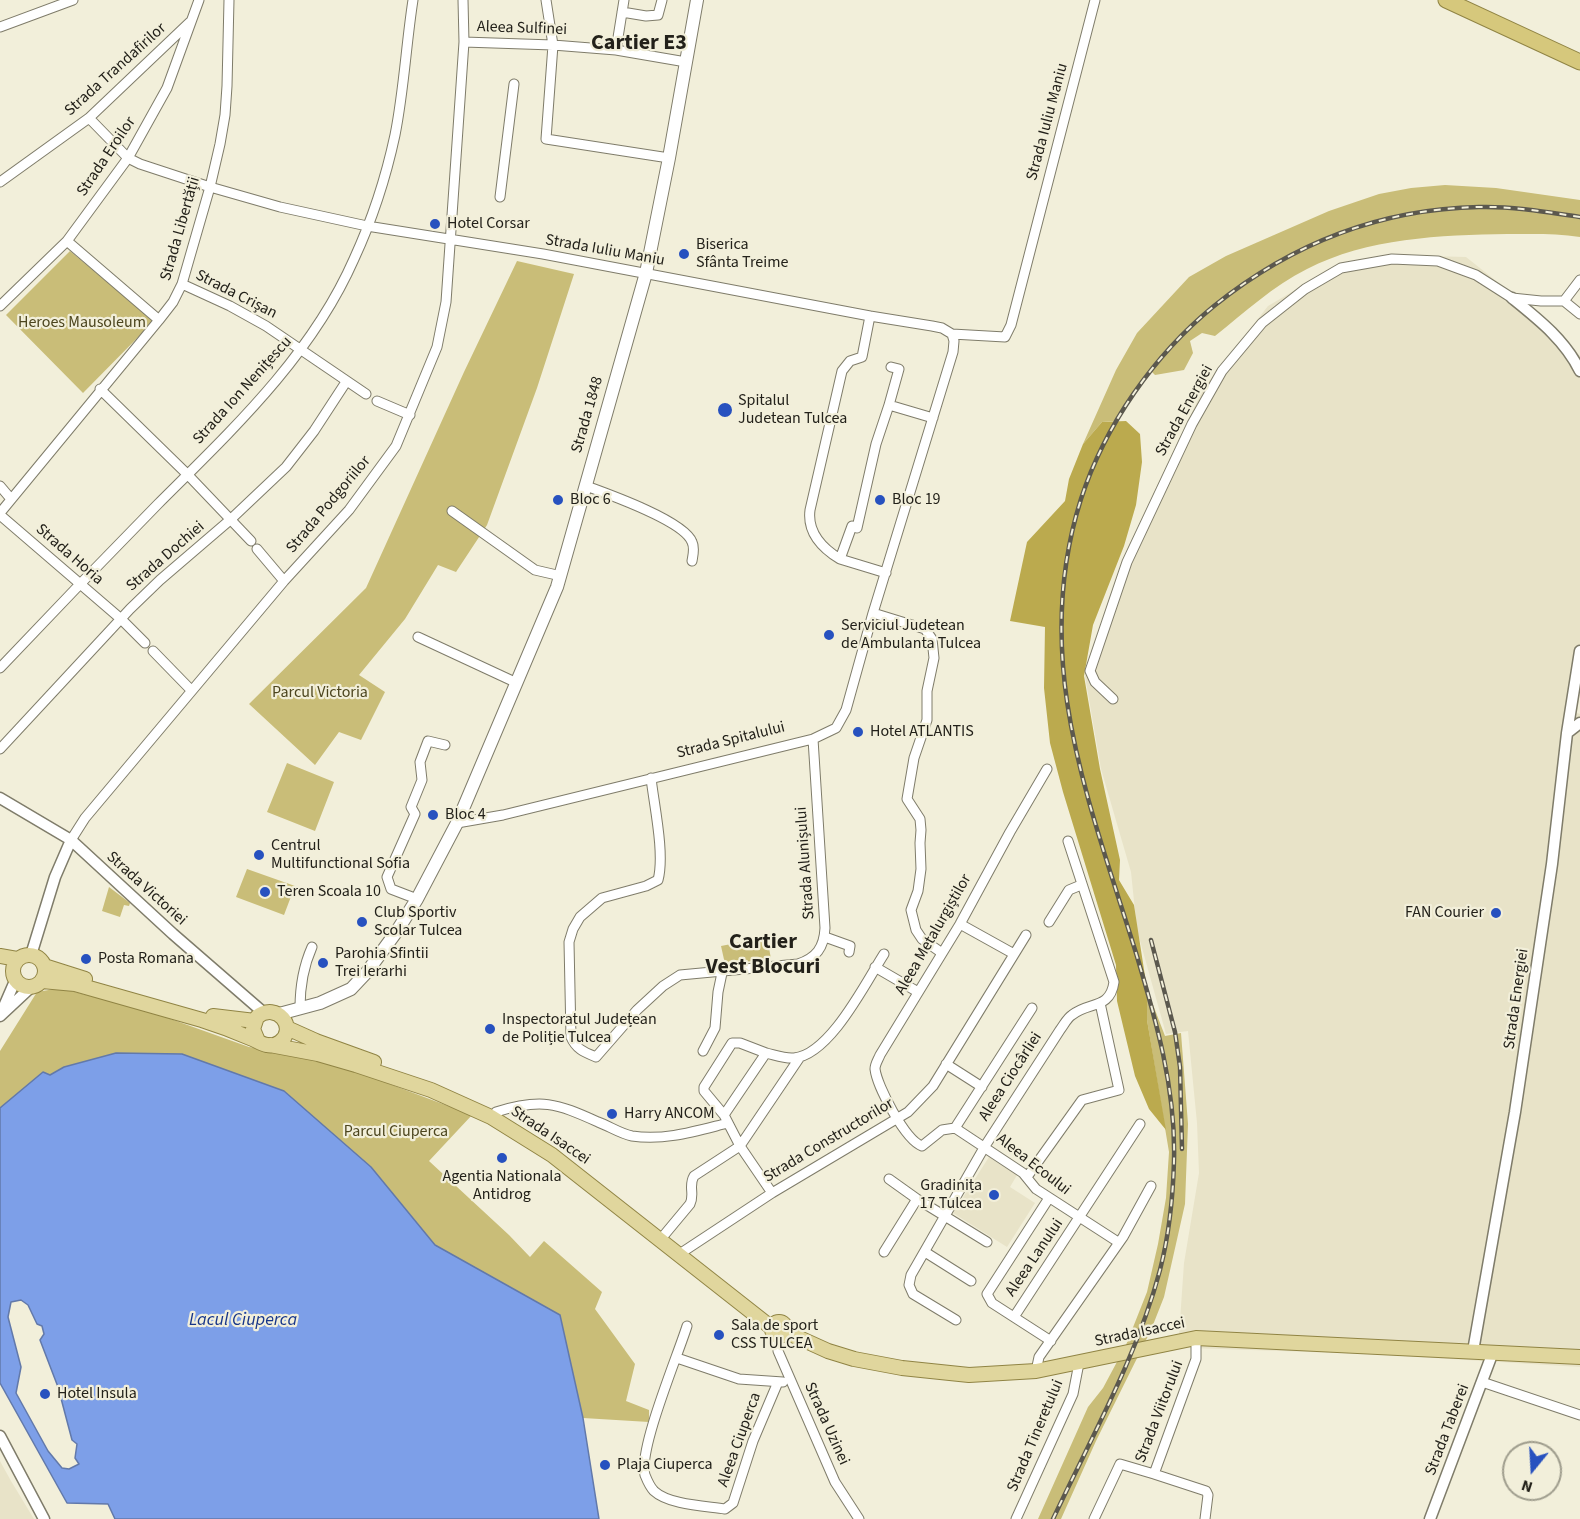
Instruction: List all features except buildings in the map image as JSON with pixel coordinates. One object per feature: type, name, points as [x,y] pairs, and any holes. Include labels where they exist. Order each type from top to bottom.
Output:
[{"type":"highway","points":[[1446,0],[1580,62]]},
{"type":"main road","name":"Strada 1848","points":[[457,823],[561,576],[646,273],[697,0]]},
{"type":"main road","points":[[284,1022],[343,993],[358,983],[397,931],[417,899],[457,823]]},
{"type":"main road","points":[[0,956],[24,957]]},
{"type":"main road","points":[[9,975],[24,957]]},
{"type":"main road","name":"Strada Isaccei","points":[[24,957],[38,958],[44,966],[213,1016],[259,1017],[272,1012],[316,1041],[434,1082],[496,1112],[555,1149],[665,1234],[682,1252]]},
{"type":"main road","points":[[36,985],[45,974],[44,966]]},
{"type":"main road","name":"Strada Isaccei","points":[[9,975],[19,985],[75,984],[220,1025],[264,1043],[318,1054],[356,1065],[430,1090],[491,1118],[552,1155],[682,1252],[778,1330],[854,1359],[902,1368],[969,1375],[1036,1371],[1196,1338],[1580,1357]]},
{"type":"main road","points":[[284,1022],[300,1008],[320,1003]]},
{"type":"main road","points":[[259,1017],[254,1034],[264,1043],[280,1042],[286,1033],[284,1022]]},
{"type":"street","points":[[0,27],[73,0]]},
{"type":"street","name":"Strada Eroilor","points":[[0,306],[67,241],[128,158],[167,88],[199,0]]},
{"type":"street","name":"Strada Libertății","points":[[0,514],[100,389],[159,320],[173,302],[182,284],[210,187],[225,115],[229,0]]},
{"type":"street","name":"Strada Ion Nenițescu","points":[[0,668],[252,408],[302,349],[339,291],[368,226],[395,135],[403,89],[413,0]]},
{"type":"street","name":"Strada Podgoriilor","points":[[24,957],[71,840],[85,818],[284,581],[349,510],[396,446],[437,347],[446,302],[464,42],[463,0]]},
{"type":"street","points":[[546,0],[554,45],[546,139],[669,158]]},
{"type":"street","points":[[615,50],[624,0]]},
{"type":"street","points":[[622,12],[653,17],[658,15],[662,0]]},
{"type":"street","name":"Strada Iuliu Maniu","points":[[89,118],[128,158],[210,187],[280,207],[368,226],[543,254],[936,327],[952,334],[1005,337],[1008,333],[1095,0]]},
{"type":"street","name":"Strada Trandafirilor","points":[[0,182],[89,118],[192,20]]},
{"type":"street","name":"Aleea Sulfinei","points":[[464,42],[615,50],[686,62]]},
{"type":"street","points":[[500,196],[514,84]]},
{"type":"street","points":[[67,241],[159,320]]},
{"type":"street","name":"Strada Energiei","points":[[1113,699],[1095,682],[1089,671],[1127,562],[1197,416],[1222,371],[1262,323],[1305,289],[1341,268],[1392,259],[1438,261],[1476,275],[1512,298],[1542,322],[1558,339],[1580,371]]},
{"type":"street","points":[[1564,300],[1580,280]]},
{"type":"street","name":"Strada Crișan","points":[[182,284],[230,306],[302,349],[366,394]]},
{"type":"street","points":[[1512,298],[1541,301],[1564,300],[1580,314]]},
{"type":"street","points":[[870,316],[862,357],[850,361],[842,370],[809,519],[818,540],[826,550],[840,560],[885,573]]},
{"type":"street","name":"Strada Spitalului","points":[[457,823],[503,815],[813,739],[829,732],[841,722],[952,352],[954,341],[952,334]]},
{"type":"street","points":[[840,560],[852,526],[857,528],[876,444],[899,369],[891,367]]},
{"type":"street","name":"Strada Dochiei","points":[[0,750],[160,580],[230,520],[286,467],[314,431],[346,382]]},
{"type":"street","points":[[100,389],[188,475],[254,545],[284,581]]},
{"type":"street","points":[[377,401],[410,415]]},
{"type":"street","points":[[889,405],[933,418]]},
{"type":"street","points":[[0,486],[11,499]]},
{"type":"street","points":[[586,486],[646,511],[684,532],[692,542],[694,551],[692,561]]},
{"type":"street","points":[[452,512],[535,570],[561,576]]},
{"type":"street","name":"Strada Horia","points":[[0,514],[121,619],[145,643]]},
{"type":"street","points":[[873,613],[925,628],[930,633],[934,644],[933,664],[927,691],[927,720],[914,758],[907,799],[920,819],[921,830],[921,869],[918,891],[911,910],[916,930],[922,939],[942,953]]},
{"type":"street","points":[[418,637],[517,683]]},
{"type":"street","points":[[153,651],[191,690]]},
{"type":"street","name":"Strada Energiei","points":[[1473,1351],[1515,1112],[1552,864],[1567,733],[1580,651]]},
{"type":"street","points":[[1567,733],[1580,723]]},
{"type":"street","name":"Strada Alunișului","points":[[651,778],[659,841],[659,876],[655,882],[646,886],[602,898],[580,917],[569,942],[571,1037],[574,1045],[581,1051],[596,1057],[637,1010],[668,982],[680,975],[722,973],[798,964],[807,961],[819,952],[825,938],[813,739]]},
{"type":"street","points":[[417,899],[391,889],[387,877],[415,814],[411,807],[422,780],[420,762],[428,741],[445,745]]},
{"type":"street","name":"Aleea Metalurgiștilor","points":[[897,1119],[875,1070],[876,1064],[960,924],[1047,769]]},
{"type":"street","name":"Strada Victoriei","points":[[0,798],[71,840],[259,1017]]},
{"type":"street","points":[[1027,1177],[1082,1100],[1119,1090],[1100,1003],[1111,995],[1114,982],[1068,841]]},
{"type":"street","points":[[1049,922],[1069,890],[1081,885]]},
{"type":"street","points":[[960,924],[1014,954]]},
{"type":"street","name":"Strada Constructorilor","points":[[682,1252],[772,1193],[908,1112],[933,1086],[1026,935]]},
{"type":"street","points":[[825,938],[850,946],[849,952]]},
{"type":"street","points":[[300,1008],[307,957],[312,947]]},
{"type":"street","points":[[665,1234],[693,1198],[691,1183],[694,1176],[740,1146],[800,1057],[827,1038],[839,1025],[884,954]]},
{"type":"street","points":[[875,967],[918,992]]},
{"type":"street","points":[[703,1051],[715,1028],[722,973]]},
{"type":"street","points":[[0,1016],[9,975]]},
{"type":"street","points":[[0,1016],[36,985]]},
{"type":"street","name":"Aleea Ciocârliei","points":[[956,1320],[913,1294],[910,1289],[910,1275],[985,1146],[1071,1015],[1100,1003]]},
{"type":"street","points":[[897,1119],[912,1141],[922,1146],[942,1131],[955,1128],[1032,1008]]},
{"type":"street","points":[[772,1193],[740,1146],[726,1119],[705,1095],[704,1087],[728,1046],[734,1042],[791,1059],[800,1057]]},
{"type":"street","points":[[496,1112],[540,1102],[558,1105],[631,1136],[673,1137],[726,1119],[766,1053]]},
{"type":"street","points":[[946,1064],[982,1087]]},
{"type":"street","name":"Aleea Lanului","points":[[1014,1317],[1140,1124]]},
{"type":"street","name":"Aleea Ecoului","points":[[955,1128],[1023,1173],[1036,1189],[1118,1242]]},
{"type":"street","points":[[889,1179],[987,1242]]},
{"type":"street","points":[[1036,1371],[1040,1357],[1118,1242],[1151,1186]]},
{"type":"street","points":[[1049,1198],[988,1291],[988,1297],[992,1303],[1051,1341]]},
{"type":"street","points":[[884,1252],[917,1199]]},
{"type":"street","points":[[925,1252],[970,1281]]},
{"type":"street","points":[[677,1358],[687,1326]]},
{"type":"street","name":"Strada Uzinei","points":[[778,1330],[778,1351],[791,1382],[835,1482],[859,1519]]},
{"type":"street","name":"Strada Viitorului","points":[[1094,1519],[1120,1464],[1154,1474],[1196,1359],[1196,1338]]},
{"type":"street","name":"Strada Taberei","points":[[1430,1519],[1493,1352]]},
{"type":"street","name":"Aleea Ciuperca","points":[[778,1382],[753,1441],[733,1503],[725,1509],[689,1504],[666,1498],[654,1491],[645,1474],[646,1449],[671,1370],[677,1358],[729,1376],[791,1382]]},
{"type":"street","name":"Strada Tineretului","points":[[1016,1519],[1073,1394],[1079,1363]]},
{"type":"street","points":[[1482,1382],[1580,1415]]},
{"type":"street","points":[[0,1436],[44,1519]]},
{"type":"street","points":[[1154,1474],[1206,1491],[1208,1495],[1205,1519]]},
{"type":"shaded area","points":[[1390,255],[1466,257],[1558,330],[1580,356],[1580,692],[1577,713],[1580,714],[1580,1367],[1370,1354],[1191,1348],[1179,1335],[1184,1263],[1199,1173],[1197,1123],[1188,1031],[1166,1034],[1137,930],[1131,872],[1101,769],[1085,676],[1128,547],[1203,389],[1268,306],[1336,266]]},
{"type":"shaded area","points":[[1126,421],[1140,434],[1142,462],[1136,505],[1124,546],[1093,625],[1084,676],[1100,769],[1120,860],[1119,880],[1134,905],[1147,989],[1147,1020],[1166,1130],[1149,1109],[1135,1076],[1117,1001],[1116,965],[1050,743],[1044,688],[1045,627],[1010,621],[1027,542],[1065,501],[1069,479],[1083,444],[1102,422]]},
{"type":"shaded area","name":"Gradinița 17 Tulcea","points":[[989,1157],[1017,1175],[1010,1187],[1035,1203],[1007,1247],[953,1213]]},
{"type":"shaded area","points":[[0,1461],[11,1481],[34,1519],[0,1519]]},
{"type":"green space","points":[[1445,185],[1496,188],[1580,200],[1580,237],[1525,234],[1431,237],[1379,245],[1330,259],[1282,283],[1215,336],[1202,333],[1190,341],[1193,353],[1184,370],[1155,375],[1151,371],[1117,421],[1102,422],[1083,444],[1116,370],[1137,333],[1189,277],[1226,256],[1329,211],[1379,194]]},
{"type":"green space","name":"Heroes Mausoleum","points":[[70,251],[154,321],[83,393],[6,315]]},
{"type":"green space","name":"Parcul Victoria","points":[[517,261],[574,274],[537,388],[487,525],[456,572],[438,565],[405,619],[359,675],[385,692],[361,740],[339,732],[315,765],[249,704],[366,588]]},
{"type":"green space","points":[[287,763],[334,782],[315,831],[267,812]]},
{"type":"green space","name":"Teren Scoala 10","points":[[247,869],[295,886],[284,915],[236,897]]},
{"type":"green space","points":[[109,887],[130,903],[129,906],[124,905],[120,917],[102,911]]},
{"type":"green space","points":[[767,937],[771,959],[725,964],[721,946]]},
{"type":"green space","name":"Parcul Ciuperca","points":[[60,988],[154,1013],[249,1047],[281,1052],[355,1071],[472,1115],[429,1161],[530,1257],[544,1241],[602,1292],[595,1309],[635,1364],[626,1401],[649,1410],[649,1422],[583,1418],[560,1315],[435,1245],[371,1167],[284,1091],[64,1067],[0,1108],[0,1051],[37,992]]},
{"type":"green space","points":[[1147,989],[1165,1036],[1181,1033],[1188,1124],[1185,1204],[1164,1297],[1151,1330],[1096,1441],[1061,1519],[1038,1519],[1088,1407],[1103,1388],[1126,1345],[1147,1292],[1158,1244],[1166,1198],[1169,1152],[1147,1020]]},
{"type":"water","name":"Lacul Ciuperca","points":[[116,1053],[182,1054],[284,1091],[371,1167],[435,1245],[560,1315],[583,1418],[599,1519],[115,1519],[108,1504],[67,1503],[0,1383],[0,1108],[43,1072],[50,1075],[64,1067]],"holes":[[[21,1300],[28,1305],[37,1324],[42,1326],[44,1334],[40,1340],[58,1387],[72,1440],[77,1444],[75,1458],[79,1464],[69,1469],[62,1468],[48,1451],[16,1393],[21,1367],[8,1317],[11,1302]]]},
{"type":"railway","points":[[1053,1519],[1126,1366],[1150,1302],[1166,1243],[1172,1202],[1174,1161],[1172,1108],[1163,1055],[1143,978],[1084,785],[1072,729],[1064,673],[1061,616],[1067,558],[1081,499],[1091,471],[1118,418],[1134,393],[1171,346],[1214,306],[1243,284],[1306,248],[1372,223],[1442,209],[1504,207],[1580,217]]},
{"type":"railway","points":[[1151,940],[1175,1032],[1180,1067],[1182,1149]]},
{"type":"place","name":"Hotel Corsar","points":[[435,224]]},
{"type":"place","name":"Biserica Sfânta Treime","points":[[684,254]]},
{"type":"place","name":"Spitalul Judetean Tulcea","points":[[725,410]]},
{"type":"place","name":"Bloc 6","points":[[558,500]]},
{"type":"place","name":"Bloc 19","points":[[880,500]]},
{"type":"place","name":"Serviciul Judetean de Ambulanta Tulcea","points":[[829,635]]},
{"type":"place","name":"Hotel ATLANTIS","points":[[858,732]]},
{"type":"place","name":"Bloc 4","points":[[433,815]]},
{"type":"place","name":"Centrul Multifunctional Sofia","points":[[259,855]]},
{"type":"place","name":"Teren Scoala 10","points":[[265,892]]},
{"type":"place","name":"FAN Courier","points":[[1496,913]]},
{"type":"place","name":"Club Sportiv Scolar Tulcea","points":[[362,922]]},
{"type":"place","name":"Posta Romana","points":[[86,959]]},
{"type":"place","name":"Parohia Sfintii Trei Ierarhi","points":[[323,963]]},
{"type":"place","name":"Inspectoratul Județean de Poliție Tulcea","points":[[490,1029]]},
{"type":"place","name":"Harry ANCOM","points":[[612,1114]]},
{"type":"place","name":"Agentia Nationala Antidrog","points":[[502,1158]]},
{"type":"place","name":"Gradinița 17 Tulcea","points":[[994,1195]]},
{"type":"place","name":"Sala de sport CSS TULCEA","points":[[719,1335]]},
{"type":"place","name":"Hotel Insula","points":[[45,1394]]},
{"type":"place","name":"Plaja Ciuperca","points":[[605,1465]]},
{"type":"district","name":"Cartier E3","points":[[639,44]]},
{"type":"district","name":"Cartier Vest Blocuri","points":[[763,956]]}]
